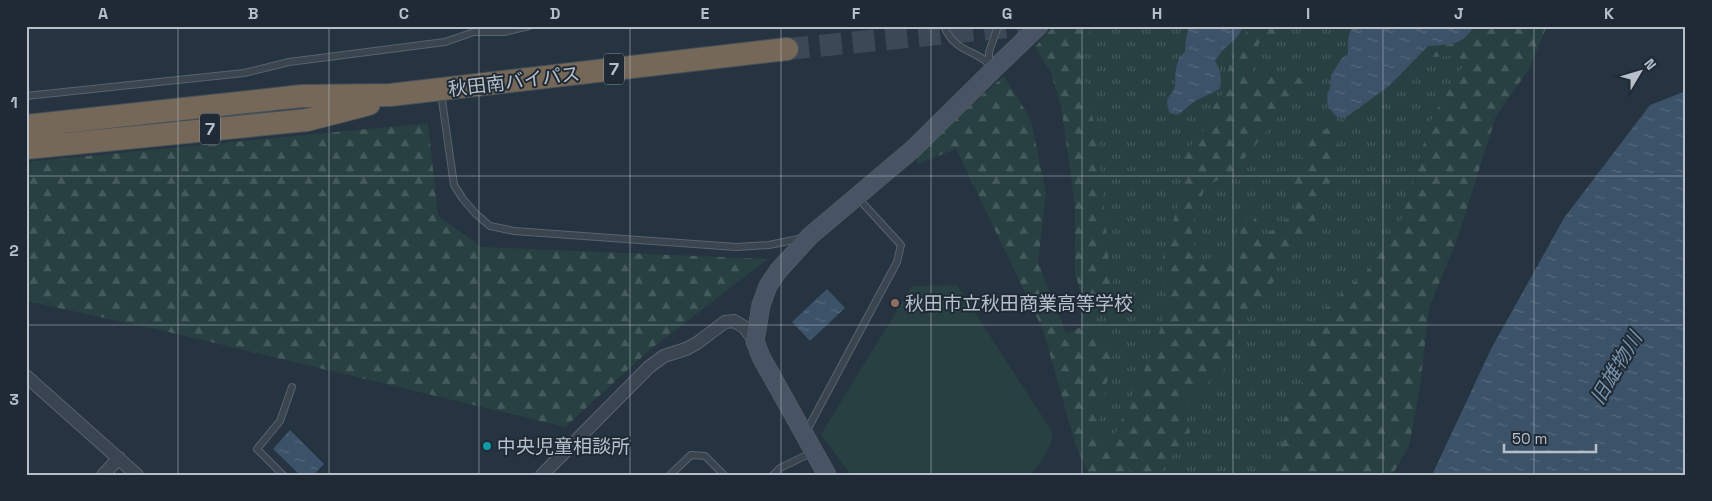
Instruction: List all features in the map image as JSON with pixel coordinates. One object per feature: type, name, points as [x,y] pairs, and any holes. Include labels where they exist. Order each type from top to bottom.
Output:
[{"type":"highway","name":"秋田南バイパス","points":[[26,126],[302,96],[390,95],[787,49]]},
{"type":"highway","name":"秋田南バイパス","points":[[26,148],[307,120],[368,104],[390,95]]},
{"type":"street","points":[[755,342],[761,305],[768,286],[778,271],[810,236],[913,149],[991,66],[1040,26]]},
{"type":"street","points":[[542,475],[649,367],[664,356],[686,349],[697,343],[725,322],[734,321],[744,327],[755,342],[761,358],[827,475]]},
{"type":"street","points":[[26,376],[137,475]]},
{"type":"street","points":[[103,475],[119,458]]},
{"type":"lane","points":[[26,96],[244,73],[288,62],[444,42],[474,32],[528,26]]},
{"type":"lane","points":[[944,26],[948,37],[956,44],[991,66]]},
{"type":"lane","points":[[991,66],[989,52],[998,26]]},
{"type":"lane","points":[[440,89],[454,185],[475,213],[490,226],[514,230],[736,247],[769,246],[810,236]]},
{"type":"lane","points":[[805,435],[897,262],[901,245],[856,197]]},
{"type":"lane","points":[[283,475],[257,449],[280,421],[292,387]]},
{"type":"lane","points":[[773,475],[780,468],[813,452]]},
{"type":"lane","points":[[670,475],[691,455],[705,456],[724,475]]},
{"type":"green space","points":[[1054,26],[1092,26],[1081,51],[1099,148],[1109,263],[1114,287],[1096,305],[1082,297],[1075,274],[1075,206],[1061,106],[1051,73],[1035,47]]},
{"type":"green space","points":[[1090,26],[1515,26],[1291,475],[1103,475],[1075,420],[1088,199],[1063,56]]},
{"type":"green space","points":[[1249,26],[1285,26],[1288,36],[1270,38],[1259,43],[1252,76],[1264,79],[1288,72],[1307,82],[1234,171],[1205,187],[1191,229],[1198,262],[1213,268],[1232,251],[1242,221],[1254,215],[1264,236],[1284,222],[1297,208],[1292,182],[1310,136],[1338,123],[1366,105],[1398,77],[1428,46],[1455,43],[1464,38],[1476,26],[1547,26],[1529,69],[1496,116],[1457,240],[1429,308],[1420,387],[1409,446],[1392,475],[1266,475],[1282,454],[1282,424],[1306,373],[1308,350],[1321,313],[1370,268],[1402,218],[1430,122],[1454,79],[1467,61],[1453,56],[1430,57],[1339,137],[1324,206],[1304,238],[1273,262],[1274,281],[1240,327],[1227,367],[1209,381],[1183,408],[1190,432],[1158,475],[1134,475],[1121,452],[1131,475],[1089,475],[1075,443],[1043,330],[956,149],[917,164],[918,150],[1004,76],[1031,120],[1046,193],[1038,262],[1066,333],[1081,327],[1094,328],[1113,353],[1096,437],[1113,439],[1154,348],[1166,312],[1163,254],[1178,206],[1182,180],[1178,161],[1209,124],[1210,112],[1222,94],[1229,67]]},
{"type":"green space","points":[[428,123],[438,216],[482,247],[768,259],[652,348],[565,427],[160,330],[26,301],[26,162]]},
{"type":"green space","points":[[957,285],[1053,433],[1045,456],[1030,475],[851,475],[821,434],[912,286]]},
{"type":"water","points":[[1189,26],[1242,26],[1237,37],[1222,51],[1215,61],[1219,68],[1220,89],[1195,101],[1178,115],[1170,113],[1167,102],[1174,89],[1177,63],[1185,52]]},
{"type":"water","points":[[1354,26],[1474,26],[1465,38],[1460,41],[1428,46],[1389,86],[1345,118],[1337,117],[1328,107],[1327,94],[1330,88],[1331,75],[1342,58],[1348,54],[1349,36]]},
{"type":"water","name":"旧雄物川","points":[[1686,91],[1686,471],[1683,475],[1432,475],[1491,349],[1564,218],[1650,105]]},
{"type":"water","points":[[827,289],[845,308],[810,341],[792,322]]},
{"type":"water","points":[[290,430],[324,464],[313,475],[300,475],[273,449]]},
{"type":"tunnel","points":[[787,49],[1020,26]]},
{"type":"place","name":"秋田市立秋田商業高等学校","points":[[895,303]]},
{"type":"place","name":"中央児童相談所","points":[[487,446]]}]
